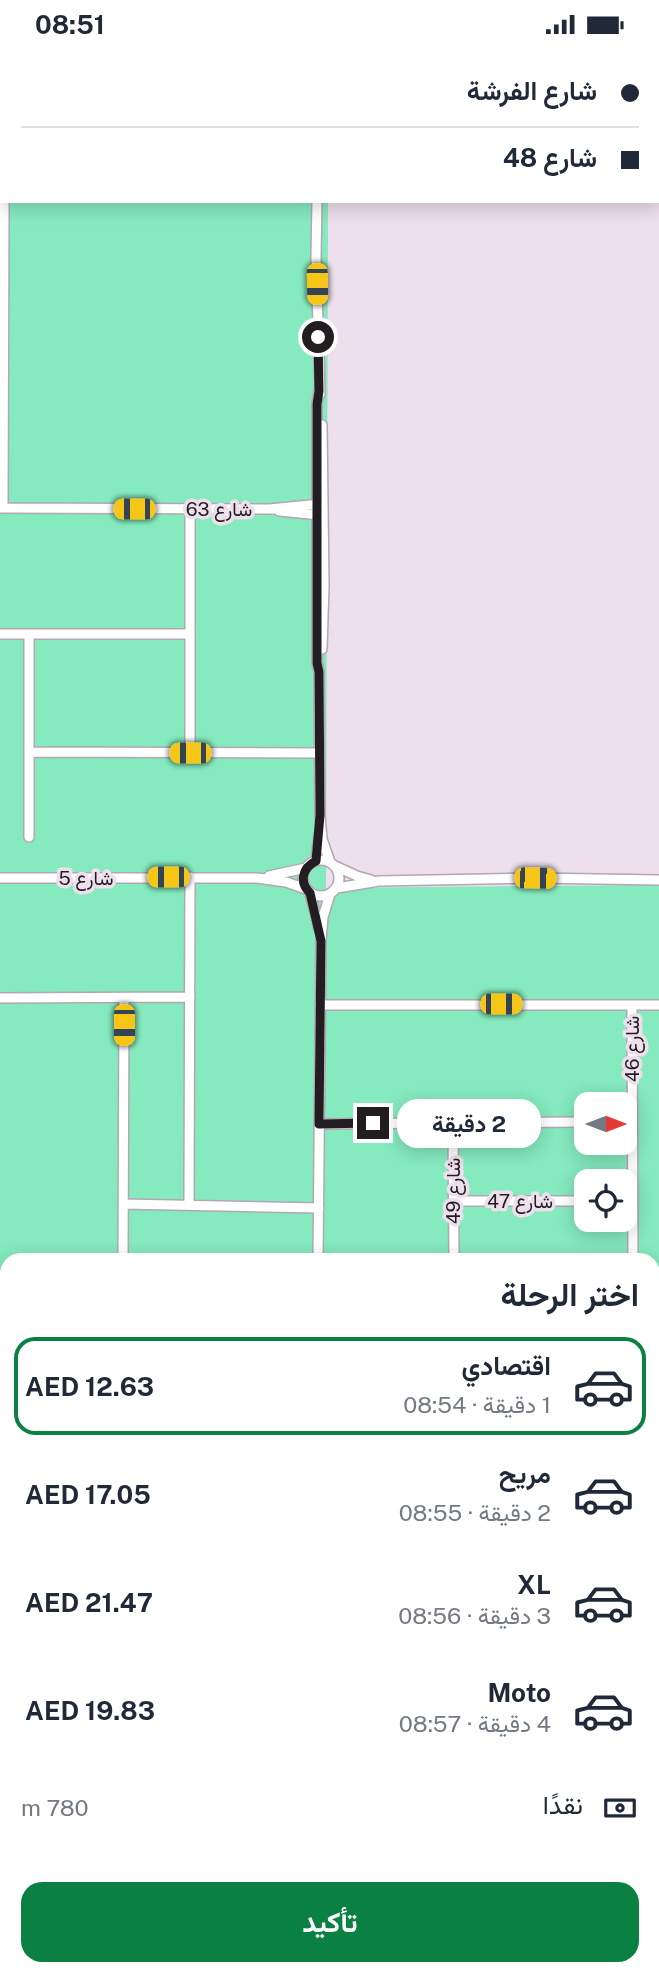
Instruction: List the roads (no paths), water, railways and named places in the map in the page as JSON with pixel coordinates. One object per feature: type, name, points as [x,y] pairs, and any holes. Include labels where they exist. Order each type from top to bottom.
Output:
[{"type":"street","points":[[2,508],[4,203]]},
{"type":"street","points":[[317,203],[319,391],[322,405],[320,515],[324,585],[322,662],[319,672],[320,815],[323,839],[340,877],[323,917],[321,941],[319,1253]]},
{"type":"street","name":"شارع 63","points":[[270,509],[320,504]]},
{"type":"street","name":"شارع 63","points":[[2,508],[270,509],[320,515]]},
{"type":"street","points":[[190,508],[190,753]]},
{"type":"street","points":[[29,633],[29,837]]},
{"type":"street","points":[[0,634],[190,634]]},
{"type":"street","points":[[29,753],[318,753]]},
{"type":"street","points":[[316,861],[320,815]]},
{"type":"street","points":[[321,941],[303,878],[306,868],[320,860],[356,876],[379,881]]},
{"type":"street","name":"شارع 5","points":[[257,878],[306,868]]},
{"type":"street","points":[[189,1204],[190,877]]},
{"type":"street","name":"شارع 5","points":[[0,878],[257,878],[286,882],[308,891]]},
{"type":"street","points":[[308,891],[320,897],[334,891],[379,881],[535,878],[659,880]]},
{"type":"street","points":[[0,998],[190,997]]},
{"type":"street","points":[[123,1253],[124,998]]},
{"type":"street","points":[[320,1005],[659,1005]]},
{"type":"street","name":"شارع 46","points":[[630,1092],[632,1005]]},
{"type":"street","name":"شارع 49","points":[[453,1121],[454,1253]]},
{"type":"street","points":[[319,1124],[574,1122]]},
{"type":"street","name":"شارع 47","points":[[453,1201],[574,1201]]},
{"type":"street","points":[[124,1204],[319,1208]]},
{"type":"street","name":"شارع 46","points":[[631,1232],[633,1253]]}]
